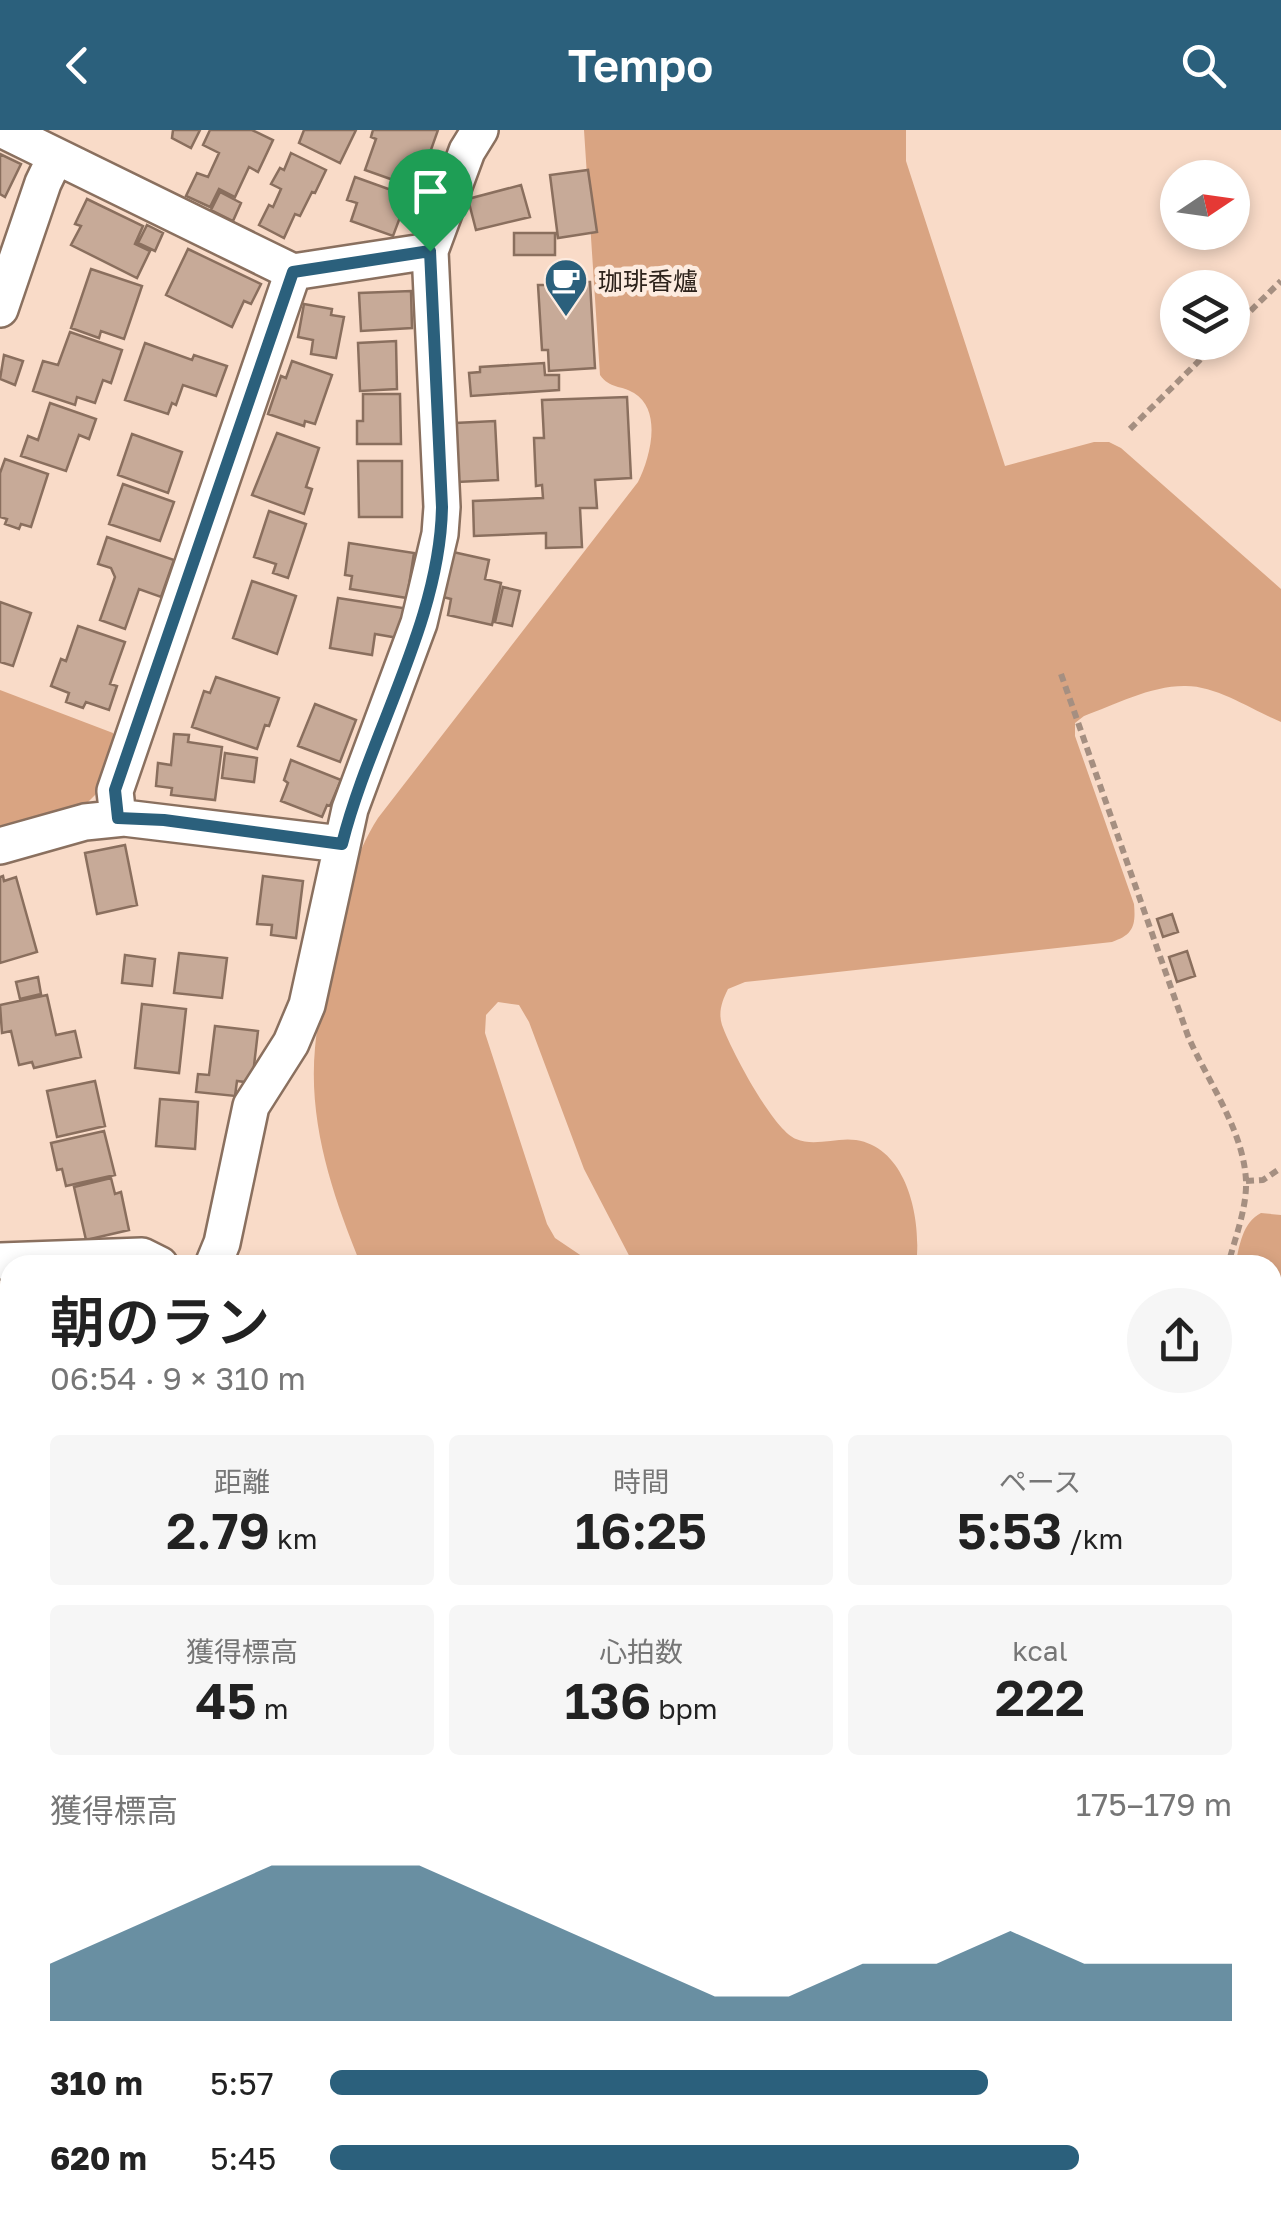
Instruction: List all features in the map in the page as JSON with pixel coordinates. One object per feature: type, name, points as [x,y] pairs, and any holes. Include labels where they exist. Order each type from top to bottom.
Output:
[{"type":"street","points":[[3,130],[293,272],[430,251]]},
{"type":"street","points":[[217,1255],[251,1106],[291,1042],[308,1004],[356,792],[419,623],[440,534],[430,251],[466,151],[480,130]]},
{"type":"street","points":[[0,309],[56,156]]},
{"type":"street","points":[[118,818],[115,790],[293,272]]},
{"type":"street","points":[[0,846],[85,822],[118,818],[164,820],[342,844]]},
{"type":"path","points":[[1250,311],[1281,281]]},
{"type":"path","points":[[1130,429],[1200,360]]},
{"type":"path","points":[[1061,674],[1188,1036],[1216,1090],[1240,1150],[1246,1181],[1230,1255]]},
{"type":"path","points":[[1246,1181],[1264,1180],[1281,1168]]},
{"type":"shaded area","points":[[584,130],[906,130],[906,161],[1005,466],[1094,442],[1109,442],[1121,448],[1281,589],[1281,722],[1221,694],[1184,686],[1132,697],[1075,723],[1075,736],[1134,904],[1133,924],[1125,936],[1112,942],[745,982],[728,989],[721,1007],[722,1025],[776,1121],[796,1139],[856,1140],[874,1146],[888,1157],[908,1189],[917,1255],[629,1255],[584,1169],[529,1022],[519,1005],[498,1002],[486,1015],[485,1033],[547,1224],[555,1238],[580,1255],[357,1255],[341,1213],[319,1132],[314,1076],[321,1008],[351,878],[378,818],[638,482],[650,448],[649,411],[634,393],[608,383],[600,375]]},
{"type":"shaded area","points":[[0,690],[113,733],[116,738],[99,791],[84,806],[0,830]]},
{"type":"shaded area","points":[[1261,1213],[1281,1215],[1281,1255],[1237,1255],[1246,1229]]},
{"type":"building","points":[[173,130],[200,130],[191,148],[172,138]]},
{"type":"building","points":[[210,130],[252,130],[273,140],[258,172],[249,167],[235,197],[219,189],[210,207],[186,196],[197,173],[208,177],[219,153],[203,145]]},
{"type":"building","points":[[304,130],[356,130],[340,163],[299,143]]},
{"type":"building","points":[[373,130],[438,130],[421,178],[402,171],[399,182],[365,170],[376,139],[371,137]]},
{"type":"building","points":[[291,153],[326,170],[300,216],[295,214],[284,238],[259,225],[281,189],[271,184],[280,168],[284,170]]},
{"type":"building","points":[[0,154],[21,164],[5,197],[0,194]]},
{"type":"building","points":[[588,170],[597,232],[558,238],[550,175]]},
{"type":"building","points":[[355,177],[408,196],[393,236],[351,221],[357,203],[347,200]]},
{"type":"building","points":[[521,185],[530,217],[476,230],[468,199]]},
{"type":"building","points":[[220,192],[241,203],[233,221],[211,210]]},
{"type":"building","points":[[87,199],[143,226],[135,244],[150,251],[137,278],[71,245],[81,226],[75,224]]},
{"type":"building","points":[[147,225],[163,233],[155,251],[138,243]]},
{"type":"building","points":[[514,233],[555,233],[555,255],[514,255]]},
{"type":"building","points":[[188,249],[261,284],[251,304],[244,301],[232,327],[166,295]]},
{"type":"building","name":"珈琲香爐","points":[[581,267],[582,282],[590,282],[595,368],[549,371],[548,350],[542,350],[538,285],[550,285],[550,269]]},
{"type":"building","points":[[91,269],[142,286],[124,339],[101,331],[99,338],[71,328]]},
{"type":"building","points":[[411,291],[412,328],[361,331],[359,293]]},
{"type":"building","points":[[304,304],[332,309],[331,315],[344,317],[336,358],[311,354],[313,340],[298,337]]},
{"type":"building","points":[[70,332],[122,350],[111,383],[103,380],[95,403],[77,397],[75,405],[33,391],[43,361],[58,365]]},
{"type":"building","points":[[396,341],[397,389],[360,391],[358,343]]},
{"type":"building","points":[[145,343],[192,360],[194,355],[227,366],[216,396],[183,385],[168,414],[125,400]]},
{"type":"building","points":[[4,355],[23,361],[15,385],[0,379]]},
{"type":"building","points":[[292,361],[332,375],[315,424],[305,421],[304,426],[268,414],[281,376],[286,378]]},
{"type":"building","points":[[544,363],[545,375],[559,375],[559,390],[471,396],[469,373],[480,372],[480,367]]},
{"type":"building","points":[[363,394],[400,394],[401,444],[357,444],[357,421],[363,421]]},
{"type":"building","points":[[627,397],[631,478],[595,480],[597,508],[580,508],[582,547],[546,548],[546,533],[474,536],[473,501],[543,498],[542,485],[536,486],[534,438],[544,438],[542,400]]},
{"type":"building","points":[[50,403],[96,419],[89,439],[79,435],[66,471],[21,456],[28,436],[38,440]]},
{"type":"building","points":[[495,421],[498,480],[457,482],[455,423]]},
{"type":"building","points":[[277,433],[319,448],[306,487],[312,489],[304,514],[252,495]]},
{"type":"building","points":[[132,434],[182,452],[168,493],[118,475]]},
{"type":"building","points":[[5,459],[48,474],[31,527],[21,524],[19,529],[5,524],[7,519],[0,517],[0,473]]},
{"type":"building","points":[[358,461],[402,461],[402,517],[359,517]]},
{"type":"building","points":[[123,484],[174,502],[160,541],[109,524]]},
{"type":"building","points":[[269,511],[306,524],[288,578],[273,573],[276,564],[254,557]]},
{"type":"building","points":[[107,537],[174,560],[161,597],[139,589],[125,629],[100,620],[115,577],[111,568],[98,564]]},
{"type":"building","points":[[349,543],[414,553],[407,598],[350,589],[352,576],[345,575]]},
{"type":"building","points":[[453,552],[489,560],[485,579],[501,583],[492,625],[448,615],[451,599],[443,597]]},
{"type":"building","points":[[252,581],[296,596],[277,654],[233,638]]},
{"type":"building","points":[[503,587],[520,591],[512,626],[495,622]]},
{"type":"building","points":[[338,598],[409,609],[404,639],[375,634],[372,655],[330,648]]},
{"type":"building","points":[[0,602],[31,613],[13,666],[0,662]]},
{"type":"building","points":[[78,626],[125,642],[110,684],[117,686],[109,710],[86,702],[83,708],[66,702],[69,693],[51,686],[61,659],[66,661]]},
{"type":"building","points":[[216,677],[279,698],[257,749],[192,727],[204,691],[210,693]]},
{"type":"building","points":[[315,704],[356,720],[340,762],[298,746]]},
{"type":"building","points":[[174,734],[189,735],[188,742],[222,747],[215,800],[171,795],[172,788],[156,786],[158,763],[171,765]]},
{"type":"building","points":[[225,753],[257,758],[254,782],[222,778]]},
{"type":"building","points":[[291,760],[341,780],[322,817],[281,801]]},
{"type":"building","points":[[125,845],[137,905],[97,914],[85,853]]},
{"type":"building","points":[[263,876],[303,881],[296,938],[271,935],[272,925],[257,924]]},
{"type":"building","points":[[0,877],[4,881],[16,877],[37,952],[0,963]]},
{"type":"building","points":[[1172,914],[1178,932],[1163,937],[1157,919]]},
{"type":"building","points":[[1187,951],[1195,976],[1177,982],[1169,957]]},
{"type":"building","points":[[179,953],[227,958],[222,998],[174,993]]},
{"type":"building","points":[[125,955],[155,959],[152,986],[122,983]]},
{"type":"building","points":[[38,977],[41,994],[20,999],[16,982]]},
{"type":"building","points":[[47,995],[56,1035],[75,1031],[81,1057],[34,1068],[32,1062],[19,1065],[11,1031],[2,1033],[0,1005]]},
{"type":"building","points":[[142,1004],[186,1009],[179,1073],[135,1068]]},
{"type":"building","points":[[215,1026],[258,1031],[252,1083],[237,1081],[235,1096],[196,1092],[198,1074],[209,1075]]},
{"type":"building","points":[[95,1081],[105,1126],[57,1137],[47,1091]]},
{"type":"building","points":[[160,1099],[198,1102],[195,1149],[156,1146]]},
{"type":"building","points":[[104,1131],[115,1175],[66,1186],[62,1169],[57,1170],[51,1143]]},
{"type":"building","points":[[111,1178],[115,1194],[121,1192],[129,1230],[86,1240],[74,1187]]},
{"type":"place","name":"珈琲香爐","points":[[566,318]]},
{"type":"route","points":[[430,251],[440,534],[419,623],[350,808],[342,844],[164,820],[118,818],[115,790],[293,272],[430,251]]}]
